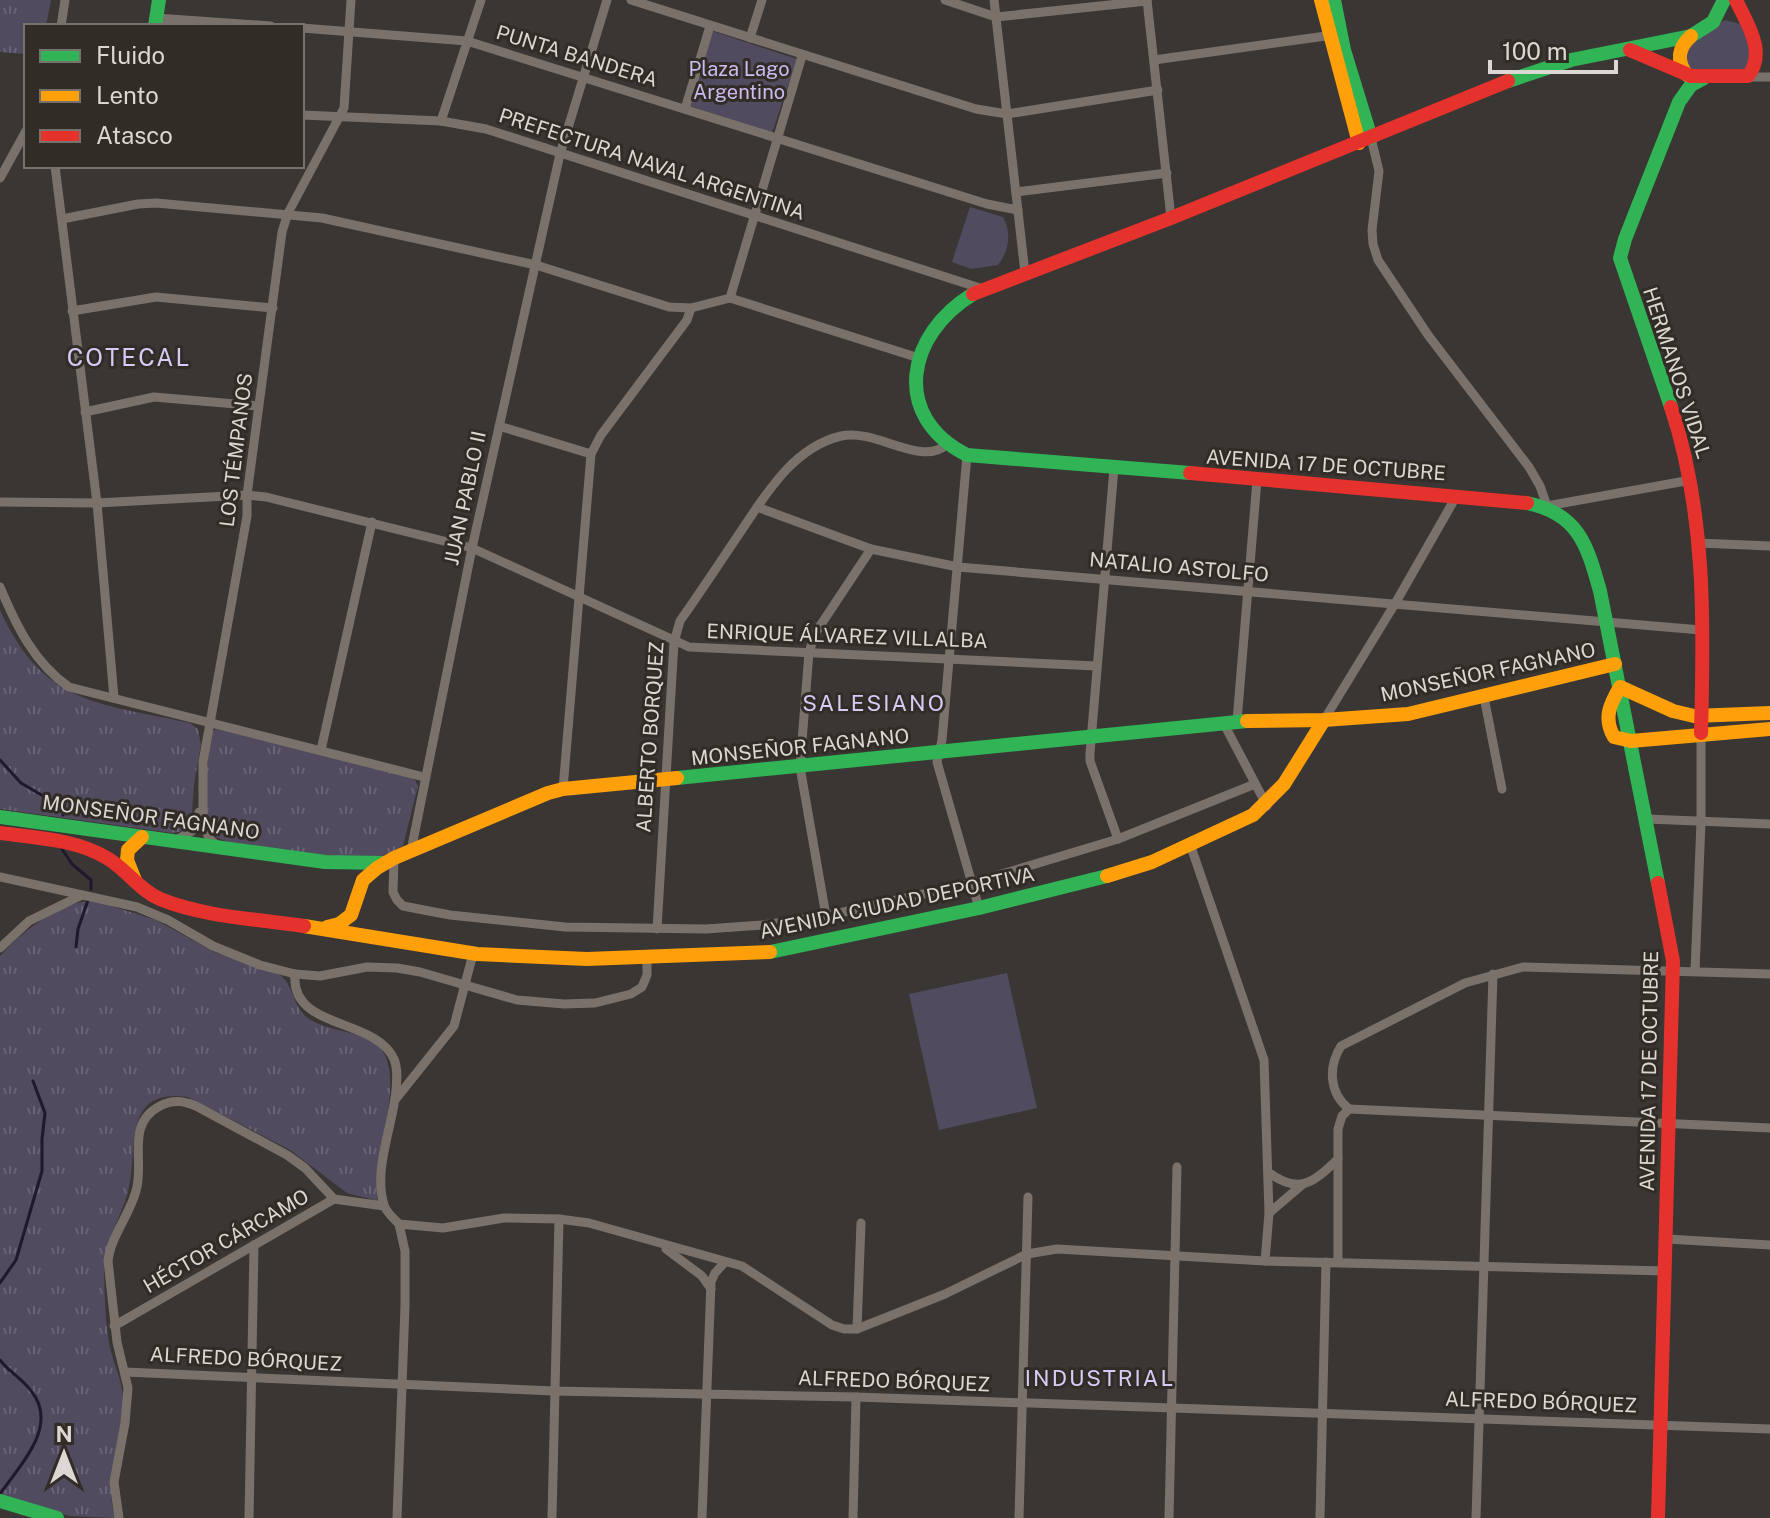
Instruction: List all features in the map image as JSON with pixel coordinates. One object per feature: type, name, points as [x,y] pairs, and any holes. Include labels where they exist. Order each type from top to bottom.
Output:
[{"type":"street","points":[[61,24],[65,0]]},
{"type":"street","points":[[159,0],[155,22],[213,24]]},
{"type":"street","points":[[341,117],[351,0]]},
{"type":"street","points":[[441,121],[481,0]]},
{"type":"street","name":"JUAN PABLO II","points":[[411,851],[472,548],[560,154],[607,0]]},
{"type":"street","points":[[631,0],[976,109],[1007,114],[1158,90]]},
{"type":"street","points":[[750,38],[762,0]]},
{"type":"street","points":[[945,0],[996,17],[1147,1],[1171,218]]},
{"type":"street","points":[[994,0],[1025,273]]},
{"type":"street","points":[[1321,0],[1365,141],[1379,171],[1372,230],[1378,260],[1428,335],[1529,467],[1547,506],[1565,516],[1583,539],[1607,620],[1620,687],[1608,709],[1607,725],[1614,737],[1631,741],[1770,729]]},
{"type":"street","points":[[1334,0],[1334,35]]},
{"type":"street","points":[[1713,22],[1724,0]]},
{"type":"street","points":[[1736,0],[1747,26]]},
{"type":"street","points":[[1713,22],[1722,16],[1741,19],[1763,46],[1752,73],[1744,77]]},
{"type":"street","name":"AVENIDA 17 DE OCTUBRE","points":[[1547,506],[1457,495],[967,455],[946,445],[930,429],[921,410],[916,382],[919,358],[929,334],[940,319],[963,299],[983,289],[1365,141],[1542,67],[1691,36],[1713,22]]},
{"type":"street","points":[[685,109],[710,26]]},
{"type":"street","name":"PUNTA BANDERA","points":[[304,28],[467,41],[584,75],[987,204],[1018,210]]},
{"type":"street","points":[[1154,60],[1334,35]]},
{"type":"street","points":[[1682,70],[1681,45],[1691,36]]},
{"type":"street","points":[[1625,50],[1641,53],[1704,78],[1770,77]]},
{"type":"street","points":[[730,298],[802,56]]},
{"type":"street","name":"HERMANOS VIDAL","points":[[1679,102],[1682,70]]},
{"type":"street","name":"HERMANOS VIDAL","points":[[1701,733],[1698,543],[1691,480],[1680,436],[1620,258],[1679,102],[1691,85],[1704,78]]},
{"type":"street","name":"PREFECTURA NAVAL ARGENTINA","points":[[304,115],[441,121],[486,129],[983,289]]},
{"type":"street","name":"LOS TÉMPANOS","points":[[175,841],[196,826],[201,801],[203,762],[247,516],[247,495],[282,232],[288,213],[341,117]]},
{"type":"street","points":[[0,178],[24,135]]},
{"type":"street","points":[[55,168],[97,503],[114,698]]},
{"type":"street","points":[[1016,192],[1167,173]]},
{"type":"street","points":[[62,219],[156,203],[288,213],[536,265],[669,307],[691,308],[730,298],[919,358]]},
{"type":"street","points":[[72,311],[156,297],[273,308]]},
{"type":"street","points":[[563,789],[591,454],[601,435],[687,320],[691,308]]},
{"type":"street","points":[[85,412],[154,397],[258,406]]},
{"type":"street","points":[[499,426],[591,454]]},
{"type":"street","name":"ALBERTO BORQUEZ","points":[[657,929],[674,642],[680,621],[757,507],[791,465],[834,438],[865,435],[929,453],[946,445]]},
{"type":"street","points":[[967,455],[938,769],[979,908]]},
{"type":"street","points":[[1114,468],[1090,761],[1118,839]]},
{"type":"street","points":[[1257,480],[1249,590],[1231,722],[1267,806]]},
{"type":"street","points":[[1547,506],[1691,480]]},
{"type":"street","name":"ENRIQUE ÁLVAREZ VILLALBA","points":[[0,502],[97,503],[247,495],[293,502],[472,548],[689,647],[1096,666]]},
{"type":"street","points":[[1324,720],[1457,495]]},
{"type":"street","name":"NATALIO ASTOLFO","points":[[757,507],[871,549],[958,567],[1701,630]]},
{"type":"street","points":[[321,750],[372,522]]},
{"type":"street","points":[[1698,543],[1770,546]]},
{"type":"street","points":[[826,916],[800,767],[809,652],[816,632],[871,549]]},
{"type":"street","points":[[0,587],[22,633],[39,659],[69,687],[424,777]]},
{"type":"street","name":"MONSEÑOR FAGNANO","points":[[0,817],[62,823],[219,849],[332,863],[391,860],[563,789],[938,754],[1231,722],[1408,714],[1615,664]]},
{"type":"street","points":[[1620,687],[1673,711],[1701,717],[1770,713]]},
{"type":"street","points":[[1484,697],[1502,789]]},
{"type":"street","name":"AVENIDA CIUDAD DEPORTIVA","points":[[323,928],[473,954],[532,959],[753,955],[979,908],[1152,862],[1267,806],[1324,720]]},
{"type":"street","points":[[1695,971],[1701,733]]},
{"type":"street","name":"AVENIDA 17 DE OCTUBRE","points":[[1631,741],[1672,945],[1673,971],[1658,1518]]},
{"type":"street","name":"AVENIDA CIUDAD DEPORTIVA","points":[[391,860],[393,892],[403,906],[475,918],[565,927],[706,929],[762,925],[826,916],[972,883],[1118,839],[1255,784]]},
{"type":"street","name":"LOS TÉMPANOS","points":[[201,801],[204,830],[219,849]]},
{"type":"street","points":[[1647,819],[1770,824]]},
{"type":"street","name":"MONSEÑOR FAGNANO","points":[[0,833],[87,848],[109,859],[161,899],[184,906],[323,928]]},
{"type":"street","points":[[138,884],[127,860],[128,850],[142,837]]},
{"type":"street","points":[[1190,844],[1264,1060],[1269,1213],[1265,1261]]},
{"type":"street","points":[[388,940],[369,928],[356,908],[358,891],[364,879],[391,860]]},
{"type":"street","points":[[332,863],[348,873],[358,891]]},
{"type":"street","points":[[0,877],[146,910],[213,946],[260,965],[295,974],[320,976],[382,966],[420,972],[517,1000],[595,1003],[631,994],[642,987],[647,975],[647,957]]},
{"type":"street","points":[[0,948],[29,921],[82,895]]},
{"type":"street","points":[[323,928],[339,924],[356,908]]},
{"type":"street","points":[[395,1100],[447,1038],[457,1020],[473,954]]},
{"type":"street","points":[[1770,974],[1523,967],[1465,983],[1341,1046],[1332,1066],[1335,1095],[1349,1109],[1770,1128]]},
{"type":"street","points":[[295,974],[297,993],[309,1009],[374,1037],[386,1047],[397,1071],[395,1100],[382,1167],[384,1206],[399,1224],[405,1251],[397,1518]]},
{"type":"street","points":[[1476,1518],[1493,974]]},
{"type":"street","points":[[119,1518],[114,1482],[128,1402],[125,1372],[114,1326],[108,1261],[109,1249],[136,1191],[139,1130],[147,1117],[163,1104],[185,1102],[196,1106],[287,1155],[305,1168],[334,1199]]},
{"type":"street","points":[[1338,1262],[1339,1122],[1349,1109]]},
{"type":"street","points":[[1269,1213],[1303,1184],[1318,1178],[1338,1159]]},
{"type":"street","points":[[1169,1518],[1177,1167]]},
{"type":"street","points":[[1268,1172],[1285,1183],[1303,1184]]},
{"type":"street","points":[[1019,1518],[1028,1197]]},
{"type":"street","name":"HÉCTOR CÁRCAMO","points":[[114,1326],[334,1199],[384,1206]]},
{"type":"street","points":[[399,1224],[443,1228],[504,1218],[589,1223],[753,1271],[832,1325],[844,1329],[857,1329],[945,1294],[1027,1254],[1057,1249],[1265,1261],[1666,1271]]},
{"type":"street","points":[[552,1518],[559,1219]]},
{"type":"street","points":[[857,1329],[861,1223]]},
{"type":"street","points":[[1667,1239],[1770,1245]]},
{"type":"street","points":[[659,1243],[702,1276],[711,1289]]},
{"type":"street","points":[[249,1518],[254,1245]]},
{"type":"street","points":[[702,1518],[711,1289],[715,1273],[725,1262]]},
{"type":"street","points":[[1320,1518],[1326,1262]]},
{"type":"street","name":"ALFREDO BÓRQUEZ","points":[[125,1372],[554,1391],[856,1397],[1770,1429]]},
{"type":"street","points":[[853,1518],[856,1397]]},
{"type":"street","points":[[0,1501],[57,1518]]},
{"type":"green space","points":[[0,0],[51,0],[46,24],[24,24],[24,54],[0,52]]},
{"type":"green space","points":[[1725,20],[1740,24],[1753,53],[1747,71],[1694,72],[1684,61],[1691,40]]},
{"type":"green space","name":"Plaza Lago Argentino","points":[[712,31],[797,59],[772,133],[690,106]]},
{"type":"green space","points":[[970,207],[1003,217],[1008,229],[1008,242],[998,265],[971,269],[952,262]]},
{"type":"green space","points":[[0,610],[35,665],[55,682],[101,704],[190,723],[198,729],[201,745],[191,827],[172,833],[0,809]]},
{"type":"green space","points":[[216,729],[408,775],[418,786],[403,846],[381,857],[356,859],[230,843],[216,837],[207,815],[206,786],[212,732]]},
{"type":"green space","points":[[95,901],[156,920],[214,952],[279,974],[288,984],[303,1014],[316,1023],[373,1042],[384,1054],[390,1071],[388,1115],[377,1183],[378,1201],[347,1193],[290,1150],[188,1097],[166,1097],[151,1102],[142,1112],[134,1142],[128,1192],[104,1262],[108,1333],[123,1397],[111,1488],[115,1518],[70,1516],[0,1496],[0,956],[30,928],[56,911]]},
{"type":"green space","points":[[1007,973],[1037,1108],[939,1130],[909,994]]},
{"type":"waterway","points":[[0,760],[21,783],[62,807],[63,815]]},
{"type":"waterway","points":[[60,846],[72,864],[91,880],[91,889]]},
{"type":"waterway","points":[[76,947],[78,929],[88,900]]},
{"type":"waterway","points":[[0,1283],[16,1260],[42,1171],[45,1113],[33,1081]]},
{"type":"waterway","points":[[0,1360],[32,1392],[39,1405],[41,1419],[39,1432],[26,1459],[0,1494]]},
{"type":"traffic: fast","points":[[155,24],[159,0]]},
{"type":"traffic: fast","points":[[1334,0],[1344,50],[1371,138]]},
{"type":"traffic: fast","points":[[1508,81],[1571,60],[1691,36],[1713,22],[1724,0]]},
{"type":"traffic: fast","points":[[1671,407],[1620,258],[1679,102],[1691,85],[1704,78]]},
{"type":"traffic: fast","points":[[973,294],[951,311],[933,331],[922,352],[916,375],[918,397],[926,419],[942,439],[967,455],[1190,473]]},
{"type":"traffic: fast","points":[[1527,503],[1545,508],[1570,524],[1590,559],[1600,591],[1658,883]]},
{"type":"traffic: fast","points":[[677,778],[1247,721]]},
{"type":"traffic: fast","points":[[0,817],[325,862],[383,863]]},
{"type":"traffic: fast","points":[[770,952],[979,908],[1107,876]]},
{"type":"traffic: fast","points":[[0,1501],[57,1518]]},
{"type":"traffic: slow","points":[[1321,0],[1359,143]]},
{"type":"traffic: slow","points":[[1687,75],[1680,55],[1683,45],[1691,36]]},
{"type":"traffic: slow","points":[[1247,721],[1408,714],[1615,664]]},
{"type":"traffic: slow","points":[[1770,713],[1694,716],[1673,711],[1620,687],[1608,717],[1614,737],[1631,741],[1770,729]]},
{"type":"traffic: slow","points":[[1107,876],[1152,862],[1253,815],[1284,784],[1324,720]]},
{"type":"traffic: slow","points":[[327,927],[339,924],[351,915],[363,880],[394,858],[548,793],[677,778]]},
{"type":"traffic: slow","points":[[135,880],[127,860],[128,850],[142,837]]},
{"type":"traffic: slow","points":[[304,926],[477,954],[587,959],[770,952]]},
{"type":"traffic: jam","points":[[1630,50],[1691,76],[1748,76],[1756,57],[1755,48],[1750,28],[1736,0]]},
{"type":"traffic: jam","points":[[973,294],[1171,218],[1508,81]]},
{"type":"traffic: jam","points":[[1671,407],[1691,487],[1697,528],[1702,609],[1701,733]]},
{"type":"traffic: jam","points":[[1190,473],[1527,503]]},
{"type":"traffic: jam","points":[[0,833],[55,840],[95,852],[114,863],[152,895],[177,905],[213,914],[304,926]]},
{"type":"traffic: jam","points":[[1658,883],[1673,961],[1658,1518]]},
{"type":"district","name":"COTECAL","points":[[129,357]]},
{"type":"district","name":"SALESIANO","points":[[874,703]]},
{"type":"district","name":"INDUSTRIAL","points":[[1100,1378]]}]
